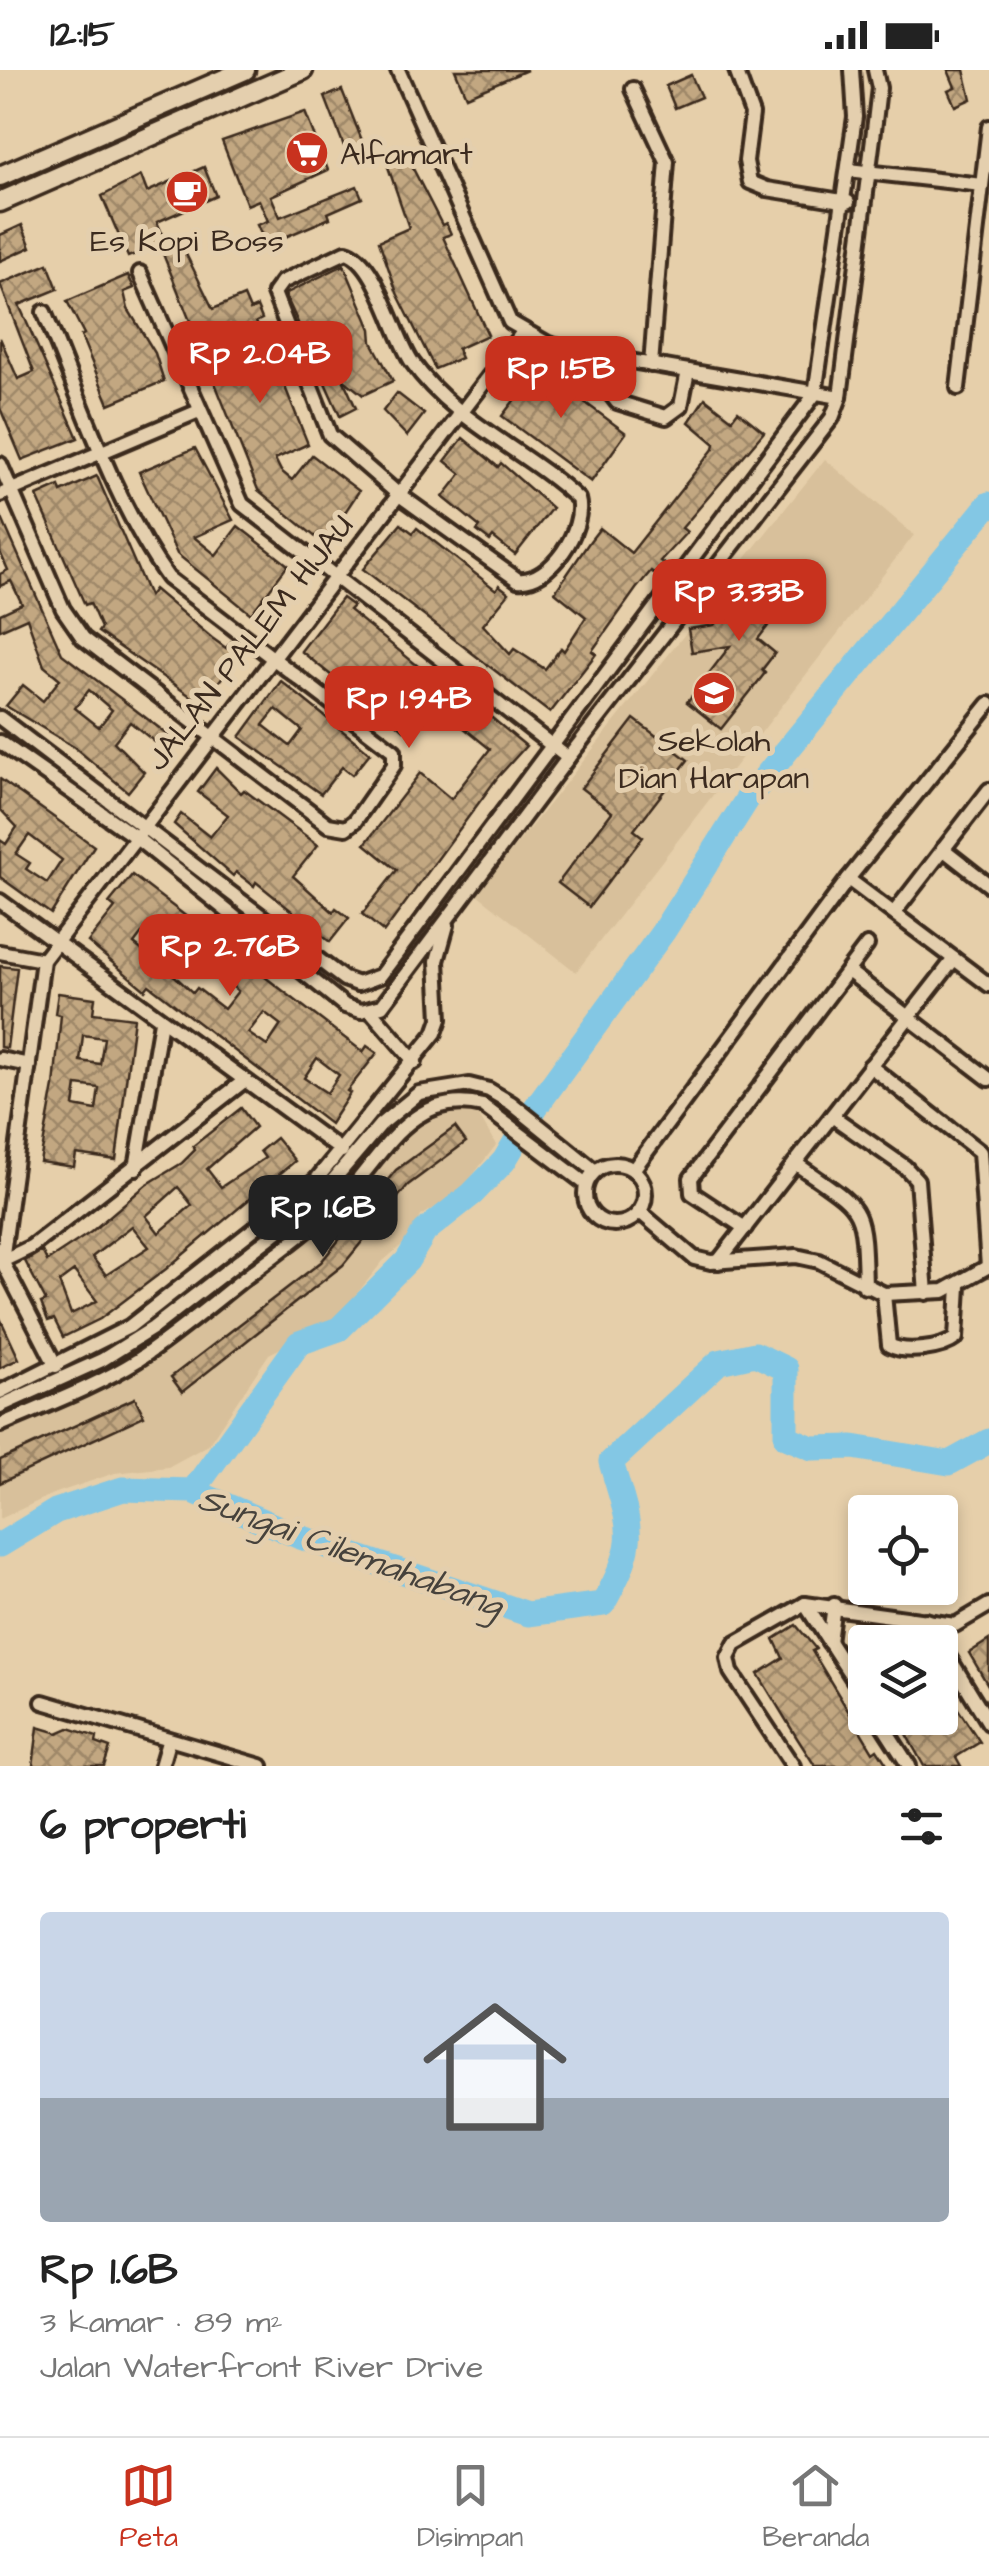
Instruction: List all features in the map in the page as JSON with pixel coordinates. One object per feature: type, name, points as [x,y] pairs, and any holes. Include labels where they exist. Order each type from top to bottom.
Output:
[{"type":"street","points":[[0,176],[245,70]]},
{"type":"street","points":[[0,202],[304,70]]},
{"type":"street","points":[[398,70],[501,310],[523,332],[578,352],[840,397]]},
{"type":"street","points":[[736,70],[752,114],[746,161],[750,182],[767,189],[864,204]]},
{"type":"street","points":[[0,718],[344,979],[358,984],[380,976],[816,394],[848,170],[856,92],[852,70]]},
{"type":"street","points":[[0,742],[134,836],[345,1006],[366,1011],[382,1006],[568,758],[822,436],[840,397],[879,88],[876,70]]},
{"type":"street","points":[[633,89],[668,162],[651,365]]},
{"type":"street","points":[[958,388],[989,127]]},
{"type":"street","points":[[848,170],[982,185]]},
{"type":"street","points":[[346,252],[354,254],[374,283],[408,357],[461,413],[578,499],[581,517],[574,532],[541,576],[530,582],[518,580],[398,494],[330,436],[276,301],[277,286],[346,252]]},
{"type":"street","points":[[140,274],[242,504],[568,758]]},
{"type":"street","points":[[0,464],[6,493],[62,608],[78,632],[102,655],[213,734],[328,825],[346,828],[354,821],[394,766],[394,751],[273,656],[191,600],[168,578],[146,542],[103,451],[44,312]]},
{"type":"street","name":"JALAN PALEM HIJAU","points":[[43,960],[143,824],[523,332]]},
{"type":"street","points":[[578,352],[617,402],[666,416],[681,406],[688,371]]},
{"type":"street","points":[[6,493],[199,411]]},
{"type":"street","points":[[633,1170],[848,879],[989,704]]},
{"type":"street","points":[[894,913],[989,790]]},
{"type":"street","points":[[943,850],[989,885]]},
{"type":"street","points":[[848,879],[989,986]]},
{"type":"street","points":[[0,901],[342,1151]]},
{"type":"street","points":[[0,1392],[56,1366],[152,1311],[316,1180],[415,1062],[440,1019],[437,961],[449,918]]},
{"type":"street","points":[[745,1228],[692,1192],[691,1178],[867,946]]},
{"type":"street","points":[[0,952],[43,960],[29,1065],[7,1164],[8,1225],[1,1261],[56,1366]]},
{"type":"street","points":[[718,1262],[954,959]]},
{"type":"street","points":[[848,971],[989,1079]]},
{"type":"street","points":[[366,1011],[415,1062]]},
{"type":"street","points":[[136,1168],[161,1021]]},
{"type":"street","points":[[0,1059],[29,1065]]},
{"type":"street","points":[[640,1212],[694,1258],[718,1262],[796,1256],[819,1260],[884,1294],[959,1286],[988,1267],[980,1152],[870,1066]]},
{"type":"street","points":[[1,1261],[31,1248],[244,1081]]},
{"type":"street","points":[[0,1406],[102,1360],[153,1328],[312,1204],[380,1124],[419,1093],[469,1085],[511,1102],[551,1135],[590,1178],[587,1207],[605,1223],[618,1224],[640,1212],[645,1190],[633,1170],[614,1164],[590,1178]]},
{"type":"street","points":[[0,1425],[110,1376],[164,1342],[324,1216],[400,1128],[426,1109],[468,1103],[501,1116],[541,1148],[590,1178]]},
{"type":"street","points":[[832,1116],[905,1167],[917,1180],[926,1292]]},
{"type":"street","points":[[795,1163],[851,1203],[860,1215],[865,1287]]},
{"type":"street","points":[[8,1225],[31,1248]]},
{"type":"street","points":[[884,1294],[885,1334],[889,1345],[898,1350],[949,1344],[956,1338],[959,1286]]},
{"type":"street","points":[[806,1604],[848,1671]]},
{"type":"street","points":[[793,1766],[728,1664],[735,1644],[806,1604],[955,1625],[989,1605]]},
{"type":"street","points":[[830,1642],[834,1605]]},
{"type":"street","points":[[926,1620],[929,1625]]},
{"type":"street","points":[[958,1670],[989,1723]]},
{"type":"street","points":[[43,1702],[168,1742],[261,1766]]},
{"type":"street","points":[[889,1735],[909,1766]]},
{"type":"street","points":[[162,1766],[168,1742]]},
{"type":"shaded area","name":"Sekolah Dian Harapan","points":[[825,459],[914,535],[576,972],[477,894]]},
{"type":"shaded area","points":[[456,1110],[477,1112],[496,1145],[460,1192],[421,1216],[411,1237],[383,1261],[335,1321],[269,1354],[208,1445],[168,1467],[115,1473],[53,1494],[0,1519],[0,1435],[145,1367],[324,1228],[411,1133],[433,1117]]},
{"type":"building","points":[[455,70],[527,70],[466,96]]},
{"type":"building","points":[[948,70],[964,70],[971,99],[955,106],[948,90],[955,87]]},
{"type":"building","points":[[691,75],[701,97],[675,108],[666,86]]},
{"type":"building","points":[[342,90],[365,148],[347,154],[325,97]]},
{"type":"building","points":[[305,112],[328,170],[271,196],[280,217],[357,186],[362,198],[328,213],[330,218],[266,245],[257,225],[268,221],[259,200],[247,205],[222,141]]},
{"type":"building","points":[[405,153],[442,225],[446,223],[451,234],[443,237],[488,335],[457,349],[461,358],[435,369],[397,293],[379,241],[409,228],[386,161]]},
{"type":"building","points":[[204,167],[216,196],[157,222],[166,242],[128,257],[102,196],[141,176],[147,192]]},
{"type":"building","points":[[22,225],[31,247],[0,261],[0,235]]},
{"type":"building","points":[[182,246],[213,309],[244,296],[250,310],[257,307],[262,319],[256,322],[270,353],[266,354],[275,374],[279,372],[308,444],[275,459],[281,471],[292,480],[312,455],[359,491],[324,544],[258,490],[163,254]]},
{"type":"building","points":[[48,264],[58,289],[19,305],[78,438],[22,460],[0,408],[0,338],[18,379],[34,372],[0,284]]},
{"type":"building","points":[[344,265],[371,329],[372,342],[393,381],[363,395],[343,379],[356,408],[340,416],[285,294]]},
{"type":"building","points":[[128,275],[134,288],[124,292],[128,309],[155,353],[164,381],[109,404],[81,336],[84,334],[67,301]]},
{"type":"building","points":[[524,357],[626,433],[591,482],[502,416],[519,394],[504,382]]},
{"type":"building","points":[[397,393],[424,414],[407,436],[383,411]]},
{"type":"building","points":[[705,398],[732,419],[738,411],[764,432],[682,528],[687,532],[660,561],[664,564],[656,575],[651,571],[636,589],[592,651],[596,654],[550,713],[363,569],[401,524],[413,533],[417,528],[496,590],[499,585],[509,593],[483,625],[510,654],[514,649],[545,669],[561,648],[564,651],[586,617],[555,592],[590,541],[600,528],[631,553],[714,448],[715,444],[689,422]]},
{"type":"building","points":[[463,438],[498,467],[501,463],[552,508],[515,555],[493,537],[490,541],[477,531],[480,527],[443,497],[461,474],[445,461]]},
{"type":"building","points":[[195,448],[233,520],[194,537],[216,555],[238,526],[288,565],[251,614],[177,554],[139,472]]},
{"type":"building","points":[[97,476],[149,596],[154,589],[226,648],[231,642],[242,651],[202,704],[98,632],[101,628],[90,603],[85,605],[37,496],[59,486],[61,492]]},
{"type":"building","points":[[0,514],[62,654],[175,740],[166,751],[130,722],[114,742],[144,772],[128,792],[74,747],[6,706],[23,685],[43,701],[60,679],[44,666],[27,618],[0,630],[0,614],[22,604],[11,581],[0,586],[0,574],[8,570],[0,552]],"holes":[[[89,690],[112,710],[99,727],[75,708]]]},
{"type":"building","points":[[764,561],[798,587],[758,639],[775,653],[762,670],[765,673],[721,729],[687,702],[730,646],[692,652],[688,629],[714,625]]},
{"type":"building","points":[[342,598],[353,606],[349,610],[445,688],[486,713],[526,746],[497,778],[384,932],[362,914],[397,870],[365,844],[420,773],[451,799],[490,749],[442,710],[439,714],[426,704],[404,730],[301,651]]},
{"type":"building","points":[[281,681],[370,753],[352,775],[342,767],[321,794],[240,737]],"holes":[[[276,709],[302,730],[290,746],[263,725]]]},
{"type":"building","points":[[634,719],[688,760],[634,830],[643,837],[589,907],[558,883],[612,812],[581,788]]},
{"type":"building","points":[[216,768],[241,793],[244,790],[318,845],[293,876],[333,912],[336,908],[349,918],[330,942],[256,882],[254,886],[236,872],[233,876],[174,824],[181,814],[210,837],[228,815],[198,792]]},
{"type":"building","points":[[0,779],[94,846],[51,914],[0,877],[0,840],[6,844],[17,827],[0,809]],"holes":[[[29,835],[62,860],[47,883],[26,869],[30,863],[16,854]]]},
{"type":"building","points":[[132,875],[363,1052],[367,1046],[377,1053],[347,1091],[350,1093],[330,1124],[149,985],[145,990],[88,942],[115,908],[109,903]],"holes":[[[149,924],[169,939],[153,959],[134,944]],[[180,945],[238,991],[224,1009],[197,988],[193,993],[164,966]],[[264,1012],[281,1025],[267,1046],[248,1033]],[[317,1058],[339,1075],[327,1093],[304,1078]]]},
{"type":"building","points":[[0,966],[17,968],[7,1048],[0,1047]]},
{"type":"building","points":[[58,993],[95,998],[93,1013],[134,1018],[116,1160],[76,1154],[74,1167],[40,1162],[54,1086],[61,1015],[55,1014]],"holes":[[[83,1035],[104,1038],[100,1064],[80,1061]],[[77,1085],[99,1088],[96,1110],[74,1106]]]},
{"type":"building","points":[[241,1108],[255,1127],[207,1169],[221,1187],[265,1158],[260,1151],[276,1138],[295,1161],[166,1269],[100,1319],[63,1337],[54,1319],[48,1321],[41,1303],[46,1301],[25,1261],[42,1251],[47,1261],[91,1232],[146,1185],[182,1163],[195,1150],[193,1146]],"holes":[[[178,1187],[192,1205],[159,1233],[146,1216]],[[132,1226],[149,1247],[106,1275],[92,1257]],[[74,1271],[97,1301],[71,1314],[59,1282]]]},
{"type":"building","points":[[455,1127],[466,1142],[408,1185],[343,1265],[182,1392],[171,1377],[321,1262],[396,1170]]},
{"type":"building","points":[[0,1318],[19,1359],[0,1368]]},
{"type":"building","points":[[135,1398],[144,1416],[0,1483],[0,1460]]},
{"type":"building","points":[[796,1625],[816,1649],[812,1651],[848,1711],[848,1735],[863,1735],[888,1766],[815,1766],[758,1674],[783,1658],[774,1639]]},
{"type":"building","points":[[989,1640],[989,1687],[969,1653]]},
{"type":"building","points":[[958,1709],[980,1742],[956,1757],[961,1766],[924,1766],[907,1735],[958,1735]]},
{"type":"building","points":[[38,1727],[58,1733],[69,1728],[97,1737],[96,1743],[110,1748],[104,1766],[33,1766]]},
{"type":"waterway","points":[[193,1491],[299,1343],[339,1329],[407,1261],[425,1231],[472,1194],[504,1161],[536,1107],[663,932],[748,798],[989,504]]},
{"type":"waterway","name":"Sungai Cilemahabang","points":[[0,1545],[56,1511],[123,1489],[193,1491],[300,1537],[528,1614],[603,1604],[623,1563],[628,1534],[611,1462],[719,1362],[755,1354],[786,1369],[786,1437],[812,1448],[853,1447],[949,1463],[989,1441]]},
{"type":"place","name":"Alfamart","points":[[307,153]]},
{"type":"place","name":"Es Kopi Boss","points":[[187,192]]},
{"type":"place","name":"Sekolah Dian Harapan","points":[[714,693]]}]
